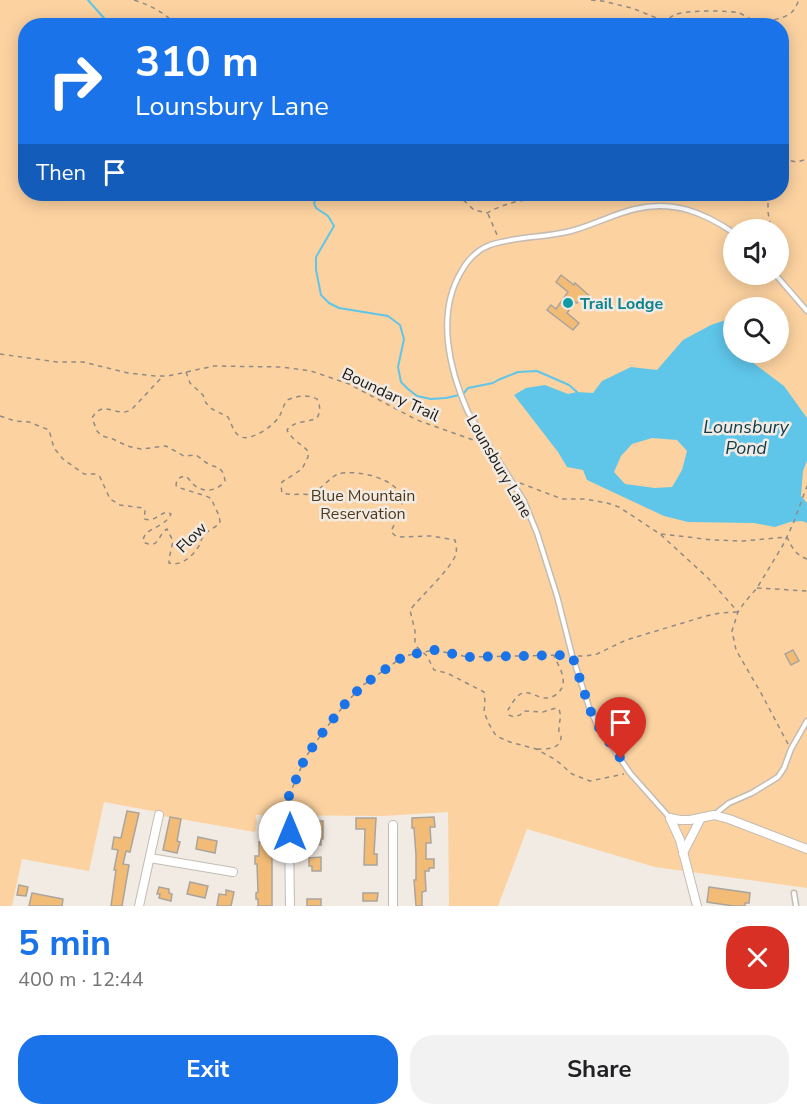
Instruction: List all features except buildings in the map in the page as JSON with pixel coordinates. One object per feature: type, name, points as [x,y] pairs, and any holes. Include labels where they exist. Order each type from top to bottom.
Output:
[{"type":"street","points":[[139,906],[159,815]]},
{"type":"street","points":[[670,818],[680,820],[714,815],[807,849]]},
{"type":"street","points":[[670,818],[678,833],[697,906]]},
{"type":"street","points":[[683,853],[701,818]]},
{"type":"street","points":[[393,825],[393,906]]},
{"type":"street","points":[[290,832],[290,906]]},
{"type":"street","points":[[150,858],[233,872]]},
{"type":"lane","name":"Lounsbury Lane","points":[[670,818],[630,773],[598,726],[590,710],[572,655],[557,596],[525,501],[468,412],[463,400],[450,357],[447,333],[448,308],[453,284],[464,266],[475,253],[500,242],[569,231],[634,209],[653,206],[683,208],[723,226]]},
{"type":"lane","points":[[784,285],[807,311]]},
{"type":"lane","points":[[714,815],[729,803],[752,793],[778,777],[807,721]]},
{"type":"lane","points":[[794,893],[796,906]]},
{"type":"path","points":[[134,0],[158,9],[170,18]]},
{"type":"path","points":[[591,0],[632,8],[658,18]]},
{"type":"path","points":[[775,18],[791,13],[799,0]]},
{"type":"path","points":[[670,18],[675,15],[702,11],[738,13],[749,18]]},
{"type":"path","points":[[789,160],[797,162],[807,159]]},
{"type":"path","points":[[465,201],[474,210],[488,213],[499,206],[517,201]]},
{"type":"path","points":[[768,201],[769,219]]},
{"type":"path","points":[[488,213],[500,242]]},
{"type":"path","name":"Boundary Trail","points":[[0,354],[47,362],[83,362],[128,373],[163,376],[214,366],[282,367],[311,371],[350,384],[417,420],[488,444]]},
{"type":"path","points":[[186,372],[190,383],[202,395],[206,403],[212,409],[228,417],[233,429],[246,438],[255,435],[274,422],[287,400],[301,396],[311,396],[317,399],[320,408],[317,418],[297,422],[287,430],[289,435],[308,451],[308,457],[302,469],[282,482],[282,493],[312,495],[322,489],[335,475],[349,472],[377,477],[394,486],[402,498],[400,514],[391,532],[397,537],[431,536],[455,540],[457,548],[456,556],[448,568],[410,610],[415,642],[427,656],[434,670],[447,673],[484,692],[484,712],[496,736],[536,749],[556,760],[572,774],[590,781],[630,773]]},
{"type":"path","name":"Flow","points":[[0,416],[28,422],[48,430],[54,448],[63,459],[84,474],[96,474],[100,477],[110,499],[120,506],[143,508],[144,519],[147,520],[155,519],[162,513],[171,514],[158,528],[146,533],[143,543],[155,544],[159,541],[163,531],[167,529],[173,541],[169,563],[175,564],[190,556],[200,545],[205,534],[220,523],[212,499],[177,487],[177,480],[186,476],[198,488],[209,491],[216,489],[225,481],[223,474],[217,466],[208,464],[196,455],[184,456],[166,446],[141,449],[127,447],[102,436],[97,431],[92,418],[96,412],[106,409],[128,411],[163,376]]},
{"type":"path","points":[[513,481],[562,499],[585,499],[619,507],[660,534],[708,578],[738,612]]},
{"type":"path","points":[[791,749],[736,650],[732,631],[738,612],[778,555],[793,524],[807,486]]},
{"type":"path","points":[[660,534],[743,541],[787,537]]},
{"type":"path","points":[[787,537],[799,556],[807,559]]},
{"type":"path","points":[[757,588],[807,591]]},
{"type":"path","points":[[290,832],[289,796],[305,758],[345,704],[362,686],[404,656],[434,650],[468,657],[585,656],[597,654],[626,640],[706,616],[738,612]]},
{"type":"path","points":[[536,749],[554,748],[557,745],[561,738],[558,728],[561,722],[559,709],[543,712],[524,711],[514,717],[509,715],[508,710],[520,694],[525,692],[546,699],[554,697],[559,692],[564,682],[554,655]]},
{"type":"green space","name":"Blue Mountain Reservation","points":[[0,0],[807,0],[807,888],[655,867],[527,829],[498,906],[449,906],[448,812],[383,816],[256,815],[255,832],[163,816],[163,813],[104,802],[89,871],[22,859],[12,906],[0,906]]},
{"type":"water","name":"Lounsbury Pond","points":[[723,321],[723,363],[753,363],[784,386],[807,418],[807,461],[803,471],[801,496],[807,503],[807,523],[790,522],[775,527],[754,523],[688,522],[664,516],[587,480],[583,470],[567,467],[514,395],[526,388],[545,385],[568,394],[593,393],[602,381],[631,367],[657,370],[683,340]],"holes":[[[652,438],[677,440],[687,451],[682,470],[672,487],[655,488],[625,484],[614,472],[621,456],[632,444]]]},
{"type":"waterway","points":[[88,0],[104,18]]},
{"type":"waterway","points":[[315,201],[316,208],[328,216],[334,226],[316,257],[321,295],[329,303],[339,308],[388,316],[400,325],[404,339],[398,367],[401,382],[417,396],[431,399],[446,398],[463,394],[468,388],[493,383],[518,372],[537,371],[569,385],[577,392]]},
{"type":"place","name":"Trail Lodge","points":[[568,303]]},
{"type":"route","points":[[290,832],[289,796],[305,758],[323,732],[362,686],[404,656],[422,651],[434,650],[468,657],[572,655],[590,710],[621,759]]}]
